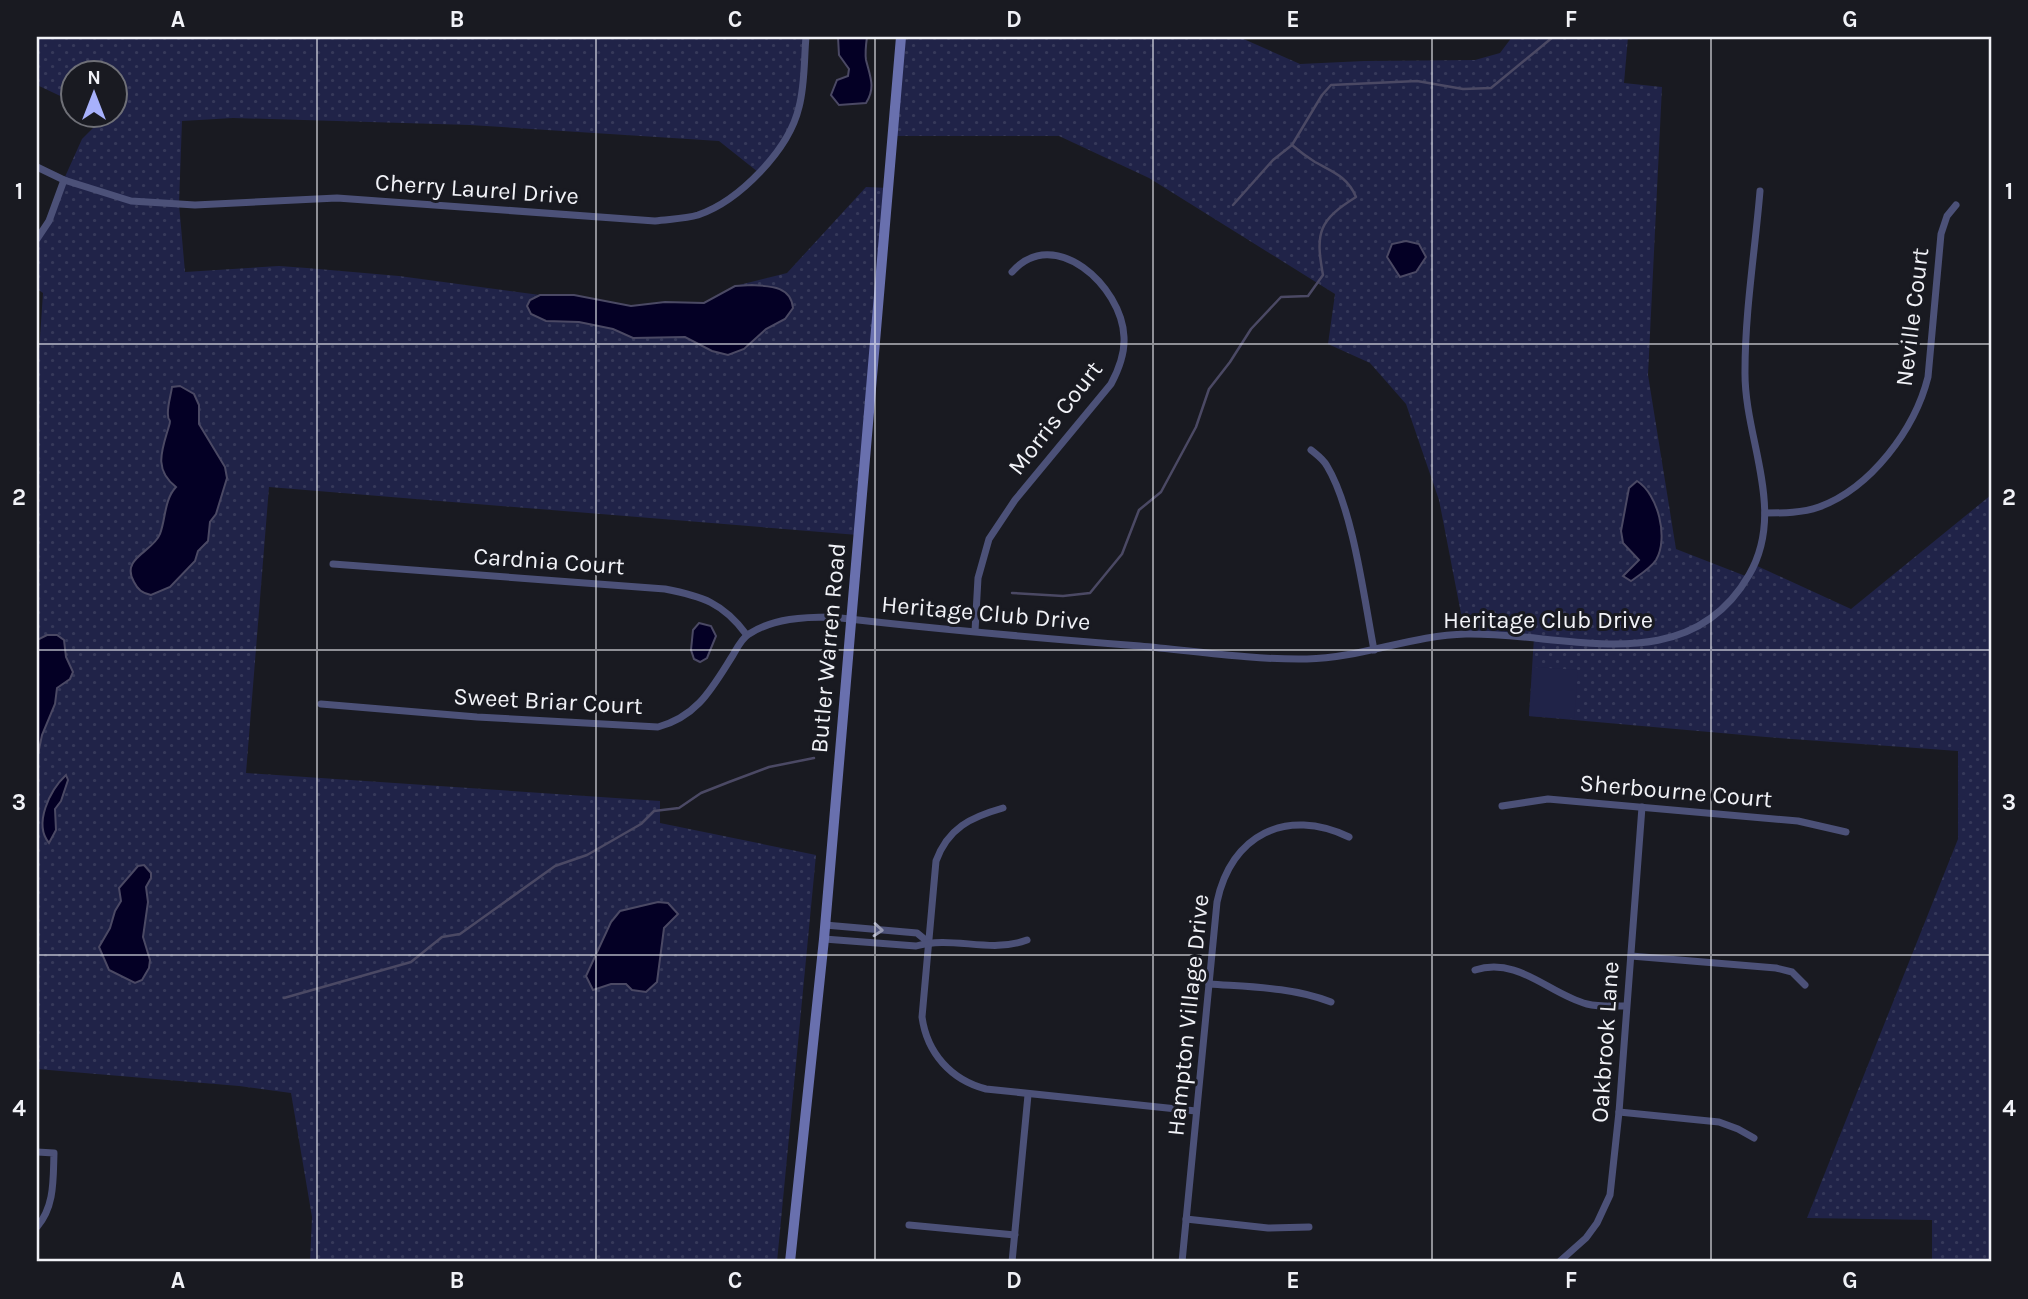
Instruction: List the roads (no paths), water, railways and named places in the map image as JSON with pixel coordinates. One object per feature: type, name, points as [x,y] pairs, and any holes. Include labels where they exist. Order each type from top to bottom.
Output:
[{"type":"main road","name":"Butler Warren Road","points":[[790,1262],[824,939],[901,37]]},
{"type":"street","name":"Cherry Laurel Drive","points":[[37,167],[64,180],[131,201],[195,205],[337,198],[655,221],[698,215],[737,195],[784,141],[799,108],[806,37]]},
{"type":"street","points":[[37,239],[49,221],[64,180]]},
{"type":"street","name":"Heritage Club Drive","points":[[852,620],[1278,658],[1325,658],[1465,634],[1633,644],[1672,638],[1697,627],[1737,593],[1755,565],[1762,546],[1765,513],[1763,487],[1749,414],[1745,373],[1760,191]]},
{"type":"street","name":"Neville Court","points":[[1765,513],[1805,511],[1830,502],[1864,479],[1909,427],[1923,397],[1928,377],[1941,234],[1947,216],[1956,205]]},
{"type":"street","name":"Morris Court","points":[[975,631],[978,578],[989,539],[1015,500],[1111,384],[1124,345],[1123,325],[1114,299],[1086,269],[1067,260],[1041,256],[1021,261],[1012,272]]},
{"type":"street","points":[[1311,450],[1329,468],[1343,507],[1374,650]]},
{"type":"street","name":"Cardnia Court","points":[[333,564],[665,589],[691,594],[716,604],[736,621],[746,635]]},
{"type":"street","points":[[746,635],[774,623],[801,617],[852,620]]},
{"type":"street","name":"Sweet Briar Court","points":[[321,704],[477,717],[658,727],[676,722],[694,710],[746,635]]},
{"type":"street","name":"Sherbourne Court","points":[[1503,806],[1548,799],[1798,821],[1846,832]]},
{"type":"street","name":"Oakbrook Lane","points":[[1559,1262],[1586,1238],[1597,1223],[1610,1195],[1619,1112],[1642,807]]},
{"type":"street","points":[[1003,808],[964,822],[945,842],[936,862],[922,1017],[926,1037],[936,1056],[944,1066],[967,1083],[986,1089],[1196,1111]]},
{"type":"street","name":"Hampton Village Drive","points":[[1182,1262],[1209,984],[1222,882],[1227,870],[1244,847],[1262,834],[1282,827],[1316,827],[1349,837]]},
{"type":"street","points":[[825,925],[917,933],[928,942]]},
{"type":"street","points":[[824,939],[916,946],[928,942],[995,947],[1027,940]]},
{"type":"street","points":[[1631,956],[1776,968],[1792,972],[1805,985]]},
{"type":"street","points":[[1475,970],[1499,966],[1546,983],[1589,1005],[1626,1006]]},
{"type":"street","points":[[1209,984],[1292,991],[1331,1002]]},
{"type":"street","points":[[1012,1262],[1028,1094]]},
{"type":"street","points":[[1619,1112],[1719,1122],[1754,1138]]},
{"type":"street","points":[[37,1152],[54,1153],[50,1201],[46,1214],[37,1227]]},
{"type":"street","points":[[1186,1219],[1268,1228],[1309,1227]]},
{"type":"street","points":[[909,1225],[1015,1235]]},
{"type":"waterway","points":[[1233,205],[1273,160],[1292,145],[1331,85],[1417,81],[1463,89],[1491,88],[1553,37]]},
{"type":"waterway","points":[[1012,593],[1063,596],[1090,593],[1122,554],[1139,510],[1161,492],[1196,427],[1209,389],[1251,329],[1281,297],[1308,296],[1323,275],[1320,248],[1323,229],[1334,213],[1356,197],[1344,180],[1292,145]]},
{"type":"waterway","points":[[284,998],[411,962],[442,937],[460,934],[555,866],[587,855],[641,824],[654,811],[679,808],[701,793],[769,767],[814,758]]}]
